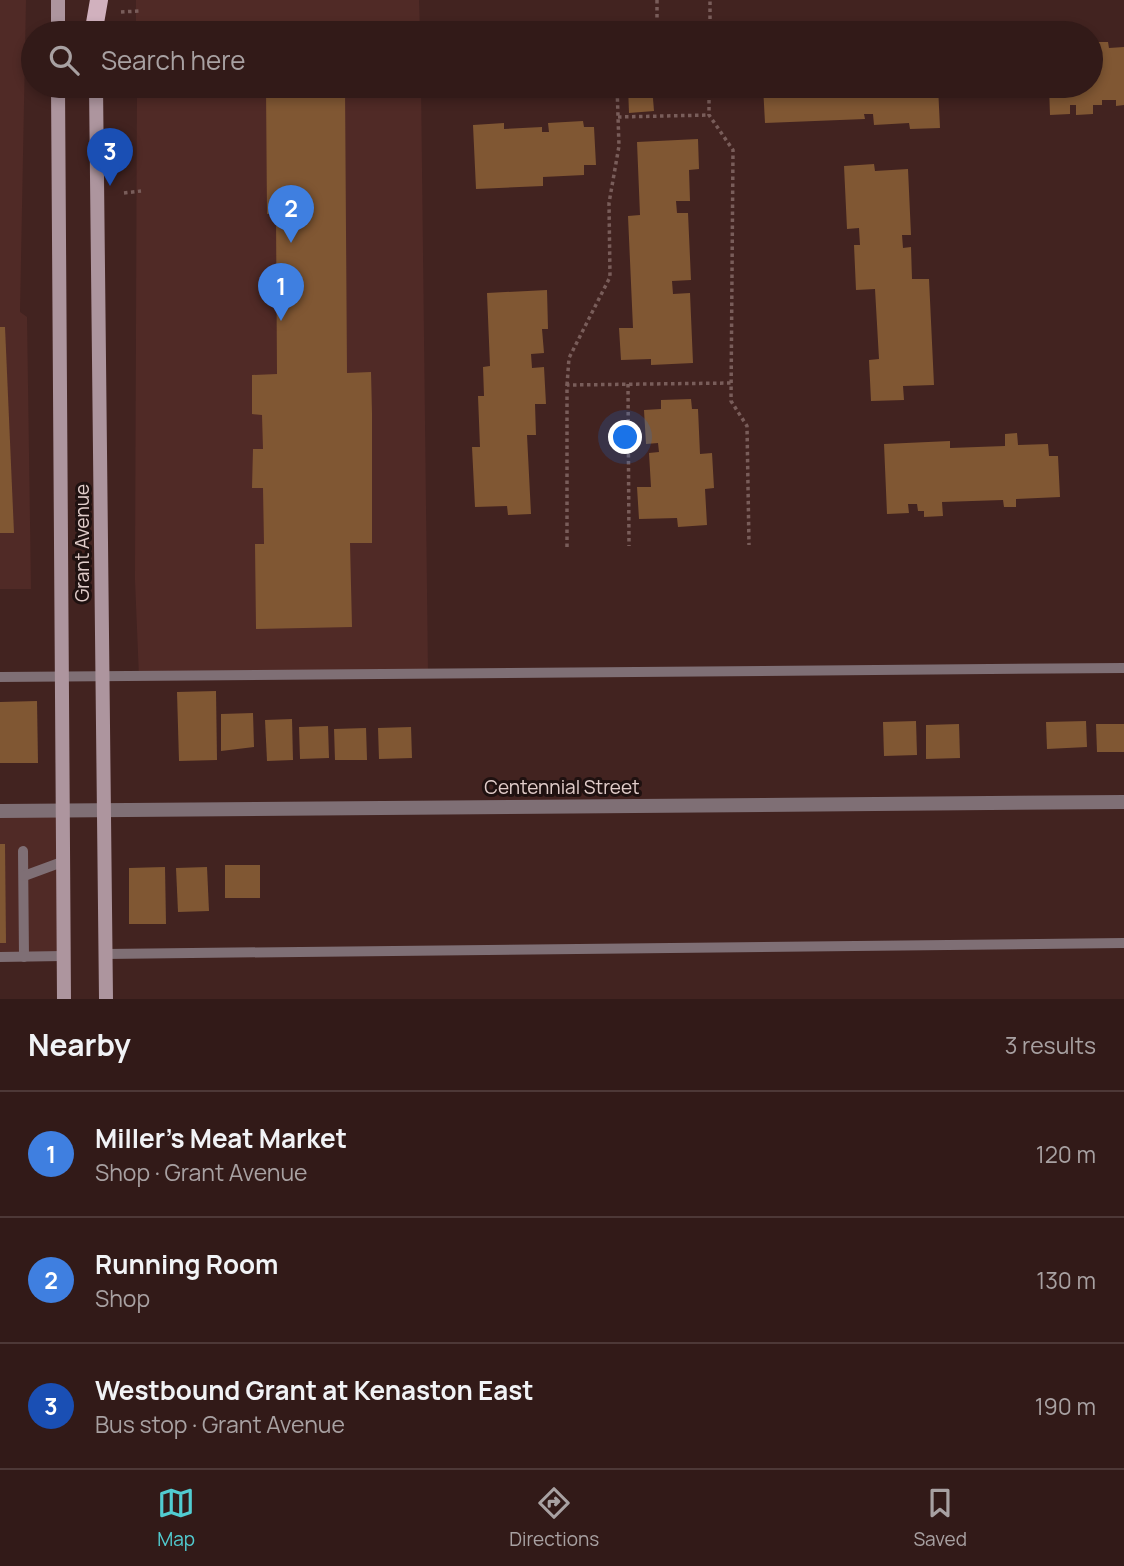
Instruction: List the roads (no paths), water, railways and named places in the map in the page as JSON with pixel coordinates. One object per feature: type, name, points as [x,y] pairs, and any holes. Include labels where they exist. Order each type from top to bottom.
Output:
[{"type":"main road","points":[[58,0],[58,21]]},
{"type":"main road","points":[[96,21],[97,0]]},
{"type":"main road","name":"Grant Avenue","points":[[58,98],[64,999]]},
{"type":"main road","name":"Grant Avenue","points":[[96,98],[106,999]]},
{"type":"street","name":"Centennial Street","points":[[0,811],[1124,802]]},
{"type":"lane","points":[[0,677],[1124,668]]},
{"type":"lane","points":[[23,851],[24,957]]},
{"type":"lane","points":[[24,876],[62,862]]},
{"type":"lane","points":[[105,954],[1124,943]]},
{"type":"lane","points":[[0,957],[63,956]]},
{"type":"place","name":"Westbound Grant at Kenaston East","points":[[110,186]]},
{"type":"place","name":"Running Room","points":[[291,243]]},
{"type":"place","name":"Miller's Meat Market","points":[[281,321]]}]
